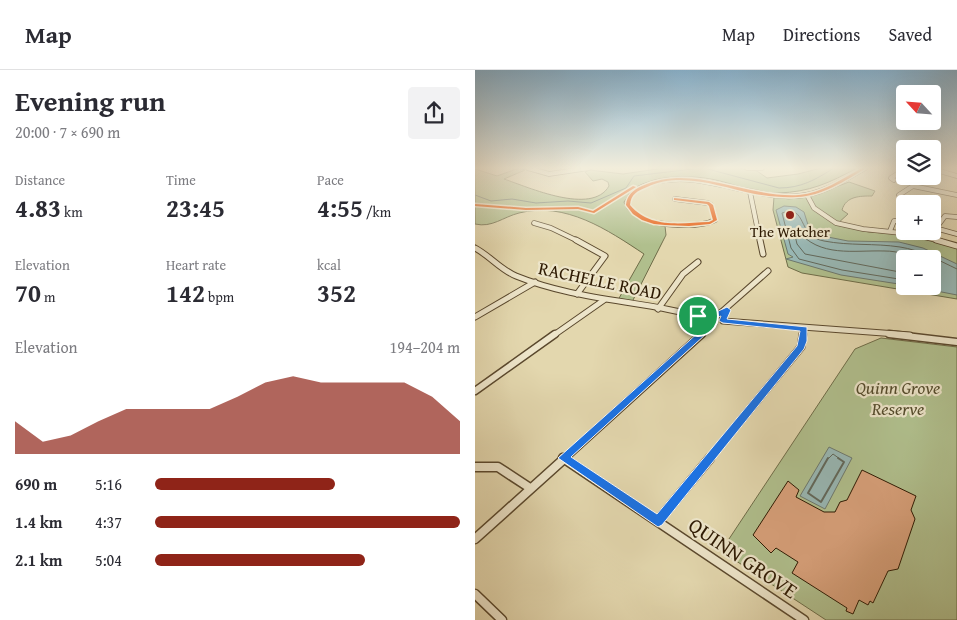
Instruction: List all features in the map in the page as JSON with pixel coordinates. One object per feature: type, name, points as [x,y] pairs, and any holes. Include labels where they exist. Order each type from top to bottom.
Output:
[{"type":"street","points":[[632,194],[627,205],[638,216],[659,223],[710,223],[715,220],[711,205],[708,202],[675,199]]},
{"type":"street","points":[[749,194],[763,254]]},
{"type":"street","points":[[781,194],[811,194]]},
{"type":"street","points":[[807,195],[814,206],[834,223],[913,234],[957,246]]},
{"type":"street","points":[[941,220],[945,216],[957,217]]},
{"type":"street","points":[[890,231],[894,221],[896,221]]},
{"type":"street","points":[[534,224],[551,228],[603,253],[604,259],[577,294]]},
{"type":"street","points":[[941,229],[957,234]]},
{"type":"street","name":"RACHELLE ROAD","points":[[475,248],[504,270],[535,282],[604,300],[717,319],[804,329],[918,336],[957,342]]},
{"type":"street","points":[[658,309],[683,274],[698,262]]},
{"type":"street","points":[[475,539],[768,271]]},
{"type":"street","points":[[475,318],[535,282]]},
{"type":"street","points":[[475,390],[604,300]]},
{"type":"street","points":[[658,522],[801,347],[804,329]]},
{"type":"street","name":"QUINN GROVE","points":[[563,458],[804,620]]},
{"type":"street","points":[[475,468],[489,464],[501,467],[530,488]]},
{"type":"street","points":[[475,594],[502,620]]},
{"type":"green space","points":[[475,194],[546,194],[575,199],[589,199],[602,194],[630,194],[624,202],[630,212],[640,219],[665,226],[666,235],[632,302],[618,300],[644,254],[601,227],[569,214],[536,210],[519,213],[487,225],[475,224]]},
{"type":"green space","points":[[818,194],[873,194],[872,196],[850,199],[842,210],[848,214],[836,225],[869,232],[896,234],[896,240],[928,240],[957,247],[957,299],[933,295],[941,295],[941,250],[896,250],[896,289],[802,273],[788,267],[773,210],[774,197]]},
{"type":"green space","name":"Quinn Grove Reserve","points":[[881,338],[957,347],[957,620],[826,620],[721,551],[855,349]]},
{"type":"water","points":[[784,206],[796,207],[804,212],[809,228],[818,235],[848,241],[899,242],[927,250],[896,250],[896,284],[841,275],[786,259],[793,257],[788,254],[776,210]]},
{"type":"water","points":[[941,256],[957,264],[957,295],[941,292]]},
{"type":"water","points":[[829,447],[852,458],[825,509],[800,496]]},
{"type":"building","points":[[862,470],[916,496],[911,510],[915,519],[898,569],[888,571],[873,603],[870,601],[868,605],[859,600],[853,614],[846,611],[847,608],[792,573],[798,562],[776,548],[771,553],[753,535],[788,481],[799,490],[796,497],[824,512],[835,512],[840,502],[847,500]]},
{"type":"waterway","points":[[475,195],[491,201],[512,199],[536,203],[568,201],[591,203],[613,194]]},
{"type":"cycle path","points":[[475,205],[526,209],[578,208],[594,212],[623,194]]},
{"type":"cycle path","points":[[632,194],[628,205],[644,219],[677,225],[710,223],[715,220],[711,205],[708,203],[675,199]]},
{"type":"cycle path","points":[[760,194],[784,196],[810,194]]},
{"type":"place","name":"The Watcher","points":[[790,215]]},
{"type":"route","points":[[727,310],[723,321],[804,329],[803,341],[801,347],[658,522],[563,458],[714,323],[711,320],[698,316],[713,317],[727,310]]}]
